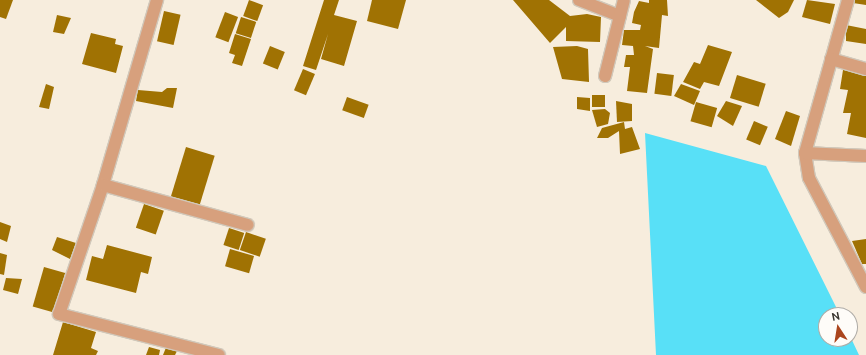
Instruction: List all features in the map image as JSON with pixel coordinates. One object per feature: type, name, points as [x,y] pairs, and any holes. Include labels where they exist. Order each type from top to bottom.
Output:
[{"type":"street","points":[[157,0],[102,185],[59,314],[219,355]]},
{"type":"street","points":[[579,0],[620,16]]},
{"type":"street","points":[[605,76],[624,0]]},
{"type":"street","points":[[848,0],[805,153],[809,178],[866,287]]},
{"type":"street","points":[[831,59],[866,69]]},
{"type":"street","points":[[805,153],[866,156]]},
{"type":"street","points":[[102,185],[248,225]]},
{"type":"water","points":[[645,133],[766,166],[836,307],[818,307],[818,347],[855,347],[859,355],[656,355]]},
{"type":"building","points":[[0,0],[13,0],[6,19],[0,17]]},
{"type":"building","points":[[249,0],[263,5],[257,21],[243,16]]},
{"type":"building","points":[[324,0],[339,0],[334,15],[357,21],[344,66],[321,59],[328,34],[316,70],[303,66]]},
{"type":"building","points":[[372,0],[406,0],[398,29],[367,21]]},
{"type":"building","points":[[513,0],[549,0],[570,16],[587,14],[601,17],[600,42],[566,41],[566,27],[550,43]]},
{"type":"building","points":[[649,0],[667,0],[668,16],[662,15],[659,48],[645,46],[653,49],[647,93],[627,91],[630,67],[624,67],[626,55],[634,55],[633,46],[622,45],[624,30],[640,30],[641,25],[632,23],[634,12],[639,1],[649,3]]},
{"type":"building","points":[[756,0],[794,0],[788,12],[779,18]]},
{"type":"building","points":[[807,0],[835,4],[830,24],[802,17]]},
{"type":"building","points":[[854,0],[866,0],[866,5],[853,3]]},
{"type":"building","points":[[164,11],[181,15],[174,45],[157,41]]},
{"type":"building","points":[[225,12],[238,17],[228,42],[215,37]]},
{"type":"building","points":[[57,15],[71,18],[64,34],[53,32]]},
{"type":"building","points":[[241,17],[256,22],[251,38],[236,33]]},
{"type":"building","points":[[846,25],[866,29],[866,44],[846,41]]},
{"type":"building","points":[[91,33],[116,39],[115,44],[123,46],[116,73],[82,64]]},
{"type":"building","points":[[235,34],[251,39],[242,66],[232,63],[235,55],[229,53]]},
{"type":"building","points":[[708,45],[732,52],[719,86],[704,82],[700,89],[683,82],[694,62],[700,64]]},
{"type":"building","points":[[270,46],[285,52],[278,70],[263,64]]},
{"type":"building","points":[[577,46],[588,49],[589,82],[562,79],[553,47]]},
{"type":"building","points":[[303,69],[315,74],[306,95],[294,90]]},
{"type":"building","points":[[855,69],[866,73],[866,138],[847,134],[851,113],[843,113],[848,90],[840,89],[843,70]]},
{"type":"building","points":[[657,73],[674,75],[671,96],[654,94]]},
{"type":"building","points":[[737,75],[766,84],[759,107],[730,98]]},
{"type":"building","points":[[46,84],[54,87],[49,109],[39,107]]},
{"type":"building","points":[[681,84],[700,91],[694,105],[674,96]]},
{"type":"building","points":[[167,88],[177,88],[173,108],[136,101],[138,90],[162,92]]},
{"type":"building","points":[[592,95],[605,95],[605,107],[592,107]]},
{"type":"building","points":[[347,97],[369,105],[364,118],[342,110]]},
{"type":"building","points":[[577,97],[590,98],[590,111],[577,109]]},
{"type":"building","points":[[616,101],[632,104],[632,121],[617,122]]},
{"type":"building","points":[[726,101],[742,106],[733,126],[717,116]]},
{"type":"building","points":[[696,102],[717,108],[712,127],[690,121]]},
{"type":"building","points":[[605,109],[610,113],[608,124],[597,127],[592,110]]},
{"type":"building","points":[[786,111],[800,116],[791,146],[775,139]]},
{"type":"building","points":[[754,121],[768,127],[760,145],[746,139]]},
{"type":"building","points":[[624,122],[625,129],[632,127],[640,149],[620,154],[619,131],[608,138],[597,138],[602,128]]},
{"type":"building","points":[[186,147],[215,156],[199,206],[171,198]]},
{"type":"building","points":[[144,204],[164,211],[156,234],[136,228]]},
{"type":"building","points":[[0,222],[11,226],[7,242],[0,239]]},
{"type":"building","points":[[229,228],[244,233],[239,250],[223,245]]},
{"type":"building","points":[[246,232],[266,239],[260,257],[240,250]]},
{"type":"building","points":[[57,237],[76,243],[70,259],[52,250]]},
{"type":"building","points":[[866,239],[866,264],[862,264],[852,241]]},
{"type":"building","points":[[107,245],[152,257],[148,274],[141,272],[136,293],[86,280],[92,256],[103,259]]},
{"type":"building","points":[[230,249],[254,256],[249,273],[225,266]]},
{"type":"building","points":[[0,253],[7,255],[4,275],[0,274]]},
{"type":"building","points":[[44,267],[65,273],[54,312],[33,306]]},
{"type":"building","points":[[6,278],[22,279],[18,294],[3,290]]},
{"type":"building","points":[[63,322],[96,332],[91,348],[98,351],[96,355],[53,355]]},
{"type":"building","points":[[167,345],[178,349],[175,355],[163,355]]},
{"type":"building","points":[[149,347],[160,350],[159,355],[146,355]]}]
